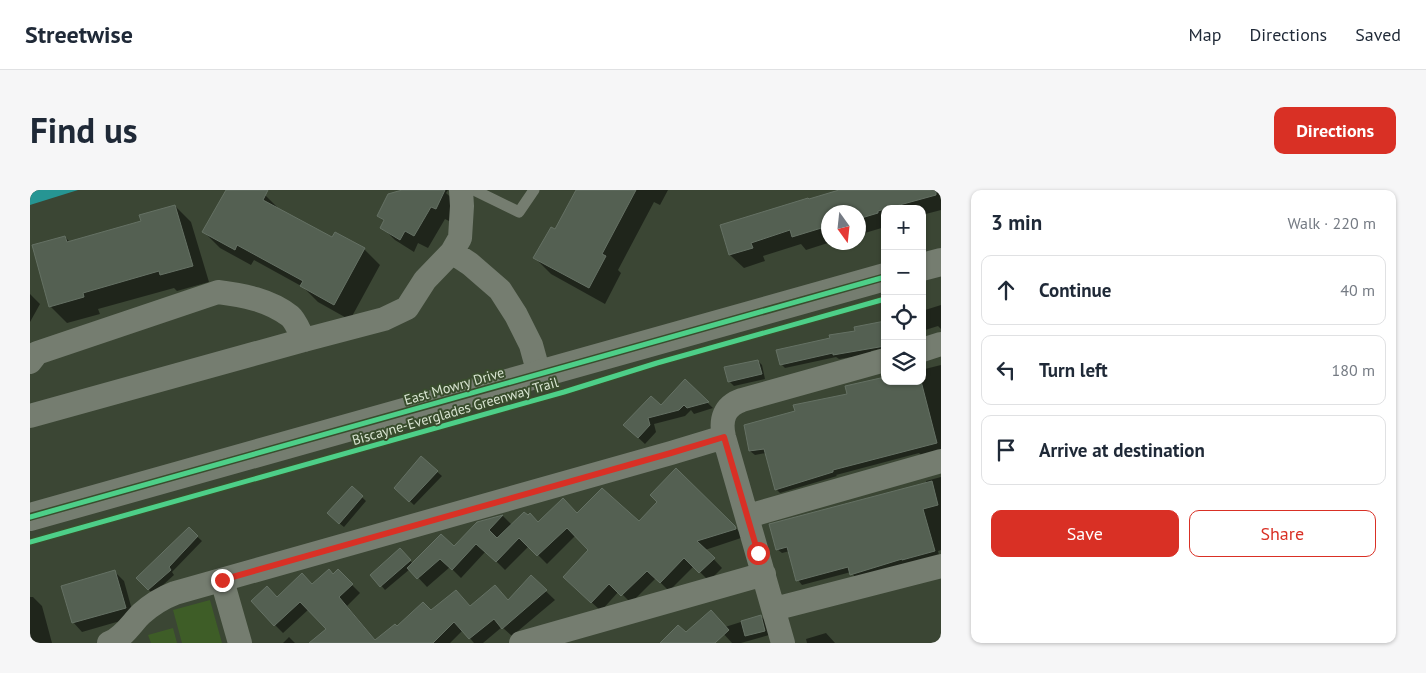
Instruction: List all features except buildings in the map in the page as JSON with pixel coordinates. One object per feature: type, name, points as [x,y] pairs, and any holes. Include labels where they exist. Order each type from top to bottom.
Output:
[{"type":"street","points":[[30,416],[384,319],[407,308],[425,280],[452,252],[460,238],[461,190]]},
{"type":"street","points":[[452,252],[470,264],[500,290],[516,315],[531,345],[540,374]]},
{"type":"street","points":[[926,266],[941,262]]},
{"type":"street","name":"East Mowry Drive","points":[[30,517],[881,278]]},
{"type":"street","points":[[30,362],[37,353],[218,292],[244,295],[268,304],[291,317],[304,340]]},
{"type":"street","points":[[926,349],[941,344]]},
{"type":"street","points":[[783,643],[724,437],[722,427],[724,414],[727,409],[737,402],[881,361]]},
{"type":"street","points":[[110,643],[121,637],[144,612],[162,599],[192,588],[724,437]]},
{"type":"street","points":[[748,516],[941,461]]},
{"type":"street","points":[[774,609],[941,566]]},
{"type":"street","points":[[521,643],[764,574]]},
{"type":"street","points":[[222,580],[240,643]]},
{"type":"lane","points":[[474,190],[519,212],[534,190]]},
{"type":"green space","points":[[210,600],[222,643],[182,643],[173,610]]},
{"type":"green space","points":[[173,628],[177,643],[151,643],[148,635]]},
{"type":"water","points":[[30,190],[78,190],[30,205]]},
{"type":"cycle path","name":"Biscayne-Everglades Greenway Trail","points":[[30,517],[881,278]]},
{"type":"cycle path","name":"Biscayne-Everglades Greenway Trail","points":[[30,542],[564,392],[657,363],[881,300]]},
{"type":"route","points":[[222,580],[724,437],[758,553]]}]
